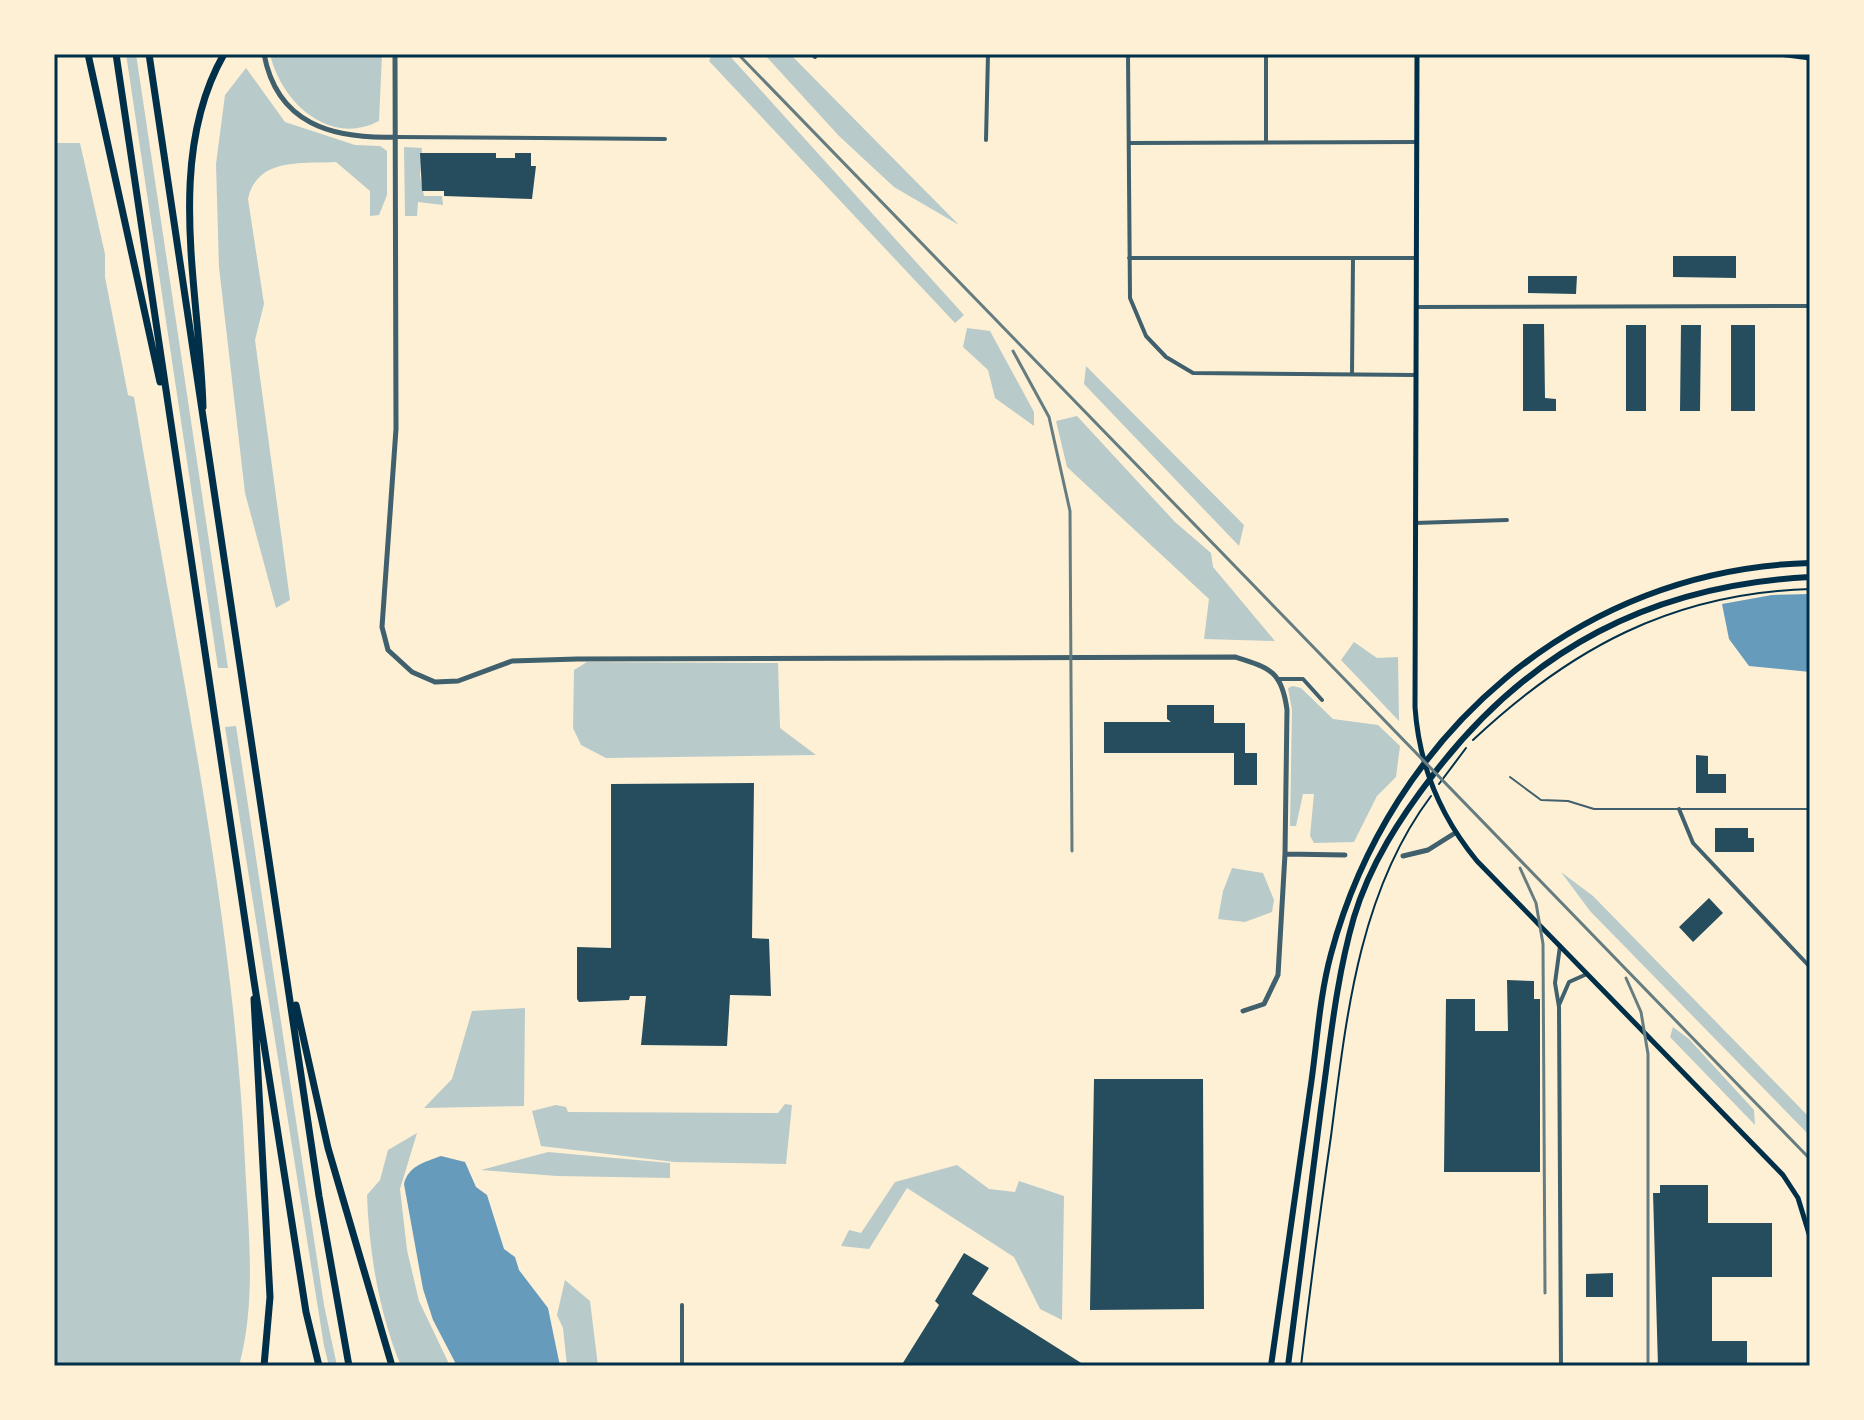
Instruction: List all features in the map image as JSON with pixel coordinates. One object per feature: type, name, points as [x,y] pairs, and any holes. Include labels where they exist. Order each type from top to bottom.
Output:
[{"type":"highway","points":[[88,54],[175,454]]},
{"type":"highway","points":[[116,54],[254,981],[306,1312],[319,1366]]},
{"type":"highway","points":[[149,54],[204,445],[286,964],[319,1196],[349,1366]]},
{"type":"highway","points":[[204,445],[191,174],[201,109],[224,54]]},
{"type":"highway","points":[[286,964],[328,1148],[392,1366]]},
{"type":"highway","points":[[254,981],[253,1032],[270,1297],[264,1366]]},
{"type":"main road","points":[[1417,54],[1415,707],[1419,747],[1441,807],[1455,833],[1477,861],[1783,1175],[1798,1198],[1810,1237]]},
{"type":"main road","points":[[1779,54],[1810,58]]},
{"type":"main road","points":[[1271,1366],[1330,955],[1369,851],[1411,781],[1456,723],[1528,658],[1610,610],[1697,579],[1759,566],[1810,563]]},
{"type":"main road","points":[[1288,1366],[1334,1013],[1345,952],[1367,883],[1394,828],[1464,734],[1500,698],[1551,657],[1612,624],[1656,606],[1718,588],[1810,577]]},
{"type":"street","points":[[264,54],[277,91],[309,122],[354,138],[665,139]]},
{"type":"street","points":[[395,54],[396,429],[382,627],[388,650],[412,672],[435,682],[458,681],[512,661],[577,659],[1235,657],[1270,668],[1284,690],[1287,710],[1285,854],[1278,975],[1264,1004],[1243,1011]]},
{"type":"street","points":[[986,140],[988,54]]},
{"type":"street","points":[[1128,54],[1130,298],[1146,336],[1166,357],[1193,373],[1415,375]]},
{"type":"street","points":[[1266,54],[1266,142]]},
{"type":"street","points":[[1129,143],[1417,142]]},
{"type":"street","points":[[1129,258],[1416,258]]},
{"type":"street","points":[[1352,374],[1353,258]]},
{"type":"street","points":[[1415,307],[1810,306]]},
{"type":"street","points":[[1415,523],[1507,520]]},
{"type":"street","points":[[1277,679],[1303,679],[1322,700]]},
{"type":"street","points":[[1679,809],[1693,843],[1810,967]]},
{"type":"street","points":[[1403,856],[1428,850],[1455,833]]},
{"type":"street","points":[[1285,854],[1345,855]]},
{"type":"street","points":[[1560,946],[1555,983],[1559,1007],[1561,1366]]},
{"type":"street","points":[[1559,1007],[1569,982],[1587,974]]},
{"type":"street","points":[[682,1305],[682,1366]]},
{"type":"lane","points":[[1510,777],[1541,800],[1568,801],[1594,809],[1810,809]]},
{"type":"path","points":[[1301,1366],[1357,964],[1400,843],[1422,807],[1470,743],[1547,675],[1618,634],[1692,607],[1751,594],[1810,589]]},
{"type":"shaded area","points":[[126,54],[136,54],[228,668],[218,668]]},
{"type":"shaded area","points":[[270,54],[382,54],[379,121],[360,128],[342,128],[325,124],[310,115],[285,88]]},
{"type":"shaded area","points":[[712,54],[728,54],[964,315],[955,323],[709,61]]},
{"type":"shaded area","points":[[764,54],[790,54],[959,225],[894,187],[839,136]]},
{"type":"shaded area","points":[[246,68],[285,122],[355,145],[380,146],[387,151],[387,195],[379,215],[370,216],[370,191],[336,162],[271,169],[253,185],[248,199],[264,304],[255,340],[290,600],[276,608],[245,493],[219,267],[216,164],[225,95]]},
{"type":"shaded area","points":[[54,143],[80,143],[105,254],[105,277],[128,395],[134,397],[216,874],[239,1065],[249,1239],[248,1316],[239,1366],[54,1366]]},
{"type":"shaded area","points":[[404,147],[422,148],[420,176],[424,196],[442,196],[443,205],[418,202],[417,216],[405,216]]},
{"type":"shaded area","points":[[967,328],[990,331],[1034,412],[1034,426],[995,398],[988,370],[963,347]]},
{"type":"shaded area","points":[[1086,366],[1244,525],[1239,546],[1084,384]]},
{"type":"shaded area","points":[[1077,416],[1175,522],[1211,553],[1213,567],[1275,641],[1204,639],[1209,599],[1067,467],[1056,421]]},
{"type":"shaded area","points":[[1354,642],[1377,658],[1398,657],[1399,721],[1341,660]]},
{"type":"shaded area","points":[[587,662],[778,663],[780,728],[816,755],[606,758],[581,745],[573,728],[574,670]]},
{"type":"shaded area","points":[[1288,688],[1301,688],[1333,719],[1378,725],[1400,746],[1396,777],[1377,796],[1354,842],[1314,843],[1310,836],[1314,794],[1303,794],[1296,826],[1290,826],[1292,710]]},
{"type":"shaded area","points":[[236,726],[324,1305],[337,1366],[329,1366],[324,1346],[225,727]]},
{"type":"shaded area","points":[[1232,868],[1263,873],[1274,900],[1272,912],[1245,922],[1218,919],[1223,891]]},
{"type":"shaded area","points":[[1561,872],[1593,896],[1810,1118],[1810,1136],[1590,911]]},
{"type":"shaded area","points":[[525,1008],[524,1106],[424,1108],[452,1079],[472,1011]]},
{"type":"shaded area","points":[[1673,1027],[1689,1039],[1754,1110],[1755,1125],[1670,1037]]},
{"type":"shaded area","points":[[785,1104],[792,1105],[786,1164],[674,1162],[541,1146],[532,1111],[556,1105],[566,1107],[568,1112],[778,1113]]},
{"type":"shaded area","points":[[417,1133],[400,1189],[407,1250],[419,1301],[450,1366],[401,1366],[381,1304],[373,1260],[367,1195],[380,1180],[388,1150]]},
{"type":"shaded area","points":[[548,1152],[670,1163],[670,1178],[557,1176],[481,1170]]},
{"type":"shaded area","points":[[957,1165],[989,1189],[1015,1192],[1019,1181],[1064,1196],[1062,1320],[1040,1309],[1014,1257],[907,1188],[869,1249],[841,1246],[849,1230],[861,1233],[895,1182]]},
{"type":"shaded area","points":[[565,1280],[590,1301],[598,1366],[567,1366],[563,1328],[557,1315]]},
{"type":"water","points":[[1810,594],[1810,672],[1749,666],[1729,639],[1722,604],[1772,595]]},
{"type":"water","points":[[441,1156],[465,1162],[476,1187],[487,1195],[504,1249],[515,1257],[519,1270],[548,1308],[560,1366],[457,1366],[433,1320],[423,1289],[404,1184],[413,1169]]},
{"type":"building","points":[[420,153],[496,153],[496,158],[515,158],[515,153],[531,153],[531,166],[536,166],[532,199],[444,196],[444,191],[422,191]]},
{"type":"building","points":[[1673,256],[1736,256],[1736,278],[1673,277]]},
{"type":"building","points":[[1528,276],[1577,276],[1576,294],[1528,293]]},
{"type":"building","points":[[1523,324],[1544,324],[1545,398],[1556,399],[1556,411],[1523,411]]},
{"type":"building","points":[[1626,325],[1646,325],[1646,411],[1626,411]]},
{"type":"building","points":[[1681,325],[1701,325],[1700,411],[1680,411]]},
{"type":"building","points":[[1731,325],[1755,325],[1755,411],[1731,411]]},
{"type":"building","points":[[1167,705],[1214,705],[1214,723],[1245,723],[1245,753],[1257,753],[1257,785],[1234,785],[1234,753],[1104,753],[1104,722],[1171,722],[1167,719]]},
{"type":"building","points":[[1696,755],[1708,756],[1708,774],[1726,774],[1726,793],[1696,793]]},
{"type":"building","points":[[754,783],[752,938],[769,939],[771,996],[730,995],[727,1046],[641,1045],[646,996],[630,996],[629,1000],[579,1002],[577,999],[577,947],[611,948],[611,784]]},
{"type":"building","points":[[1715,828],[1748,828],[1748,838],[1754,838],[1754,852],[1715,852]]},
{"type":"building","points":[[1709,898],[1723,913],[1693,942],[1679,927]]},
{"type":"building","points":[[1507,980],[1534,981],[1534,999],[1540,999],[1540,1172],[1444,1172],[1446,999],[1475,999],[1475,1031],[1508,1031]]},
{"type":"building","points":[[1094,1079],[1203,1079],[1204,1309],[1090,1310]]},
{"type":"building","points":[[1660,1185],[1708,1185],[1708,1223],[1772,1223],[1772,1277],[1712,1277],[1712,1341],[1747,1341],[1747,1366],[1658,1366],[1653,1193],[1660,1193]]},
{"type":"building","points":[[964,1253],[989,1268],[972,1294],[1086,1366],[901,1366],[939,1305],[935,1301]]},
{"type":"building","points":[[1613,1273],[1613,1297],[1586,1297],[1586,1274]]},
{"type":"railway","points":[[738,54],[1810,1159]]},
{"type":"railway","points":[[1013,351],[1049,417],[1070,511],[1072,851]]},
{"type":"railway","points":[[1520,868],[1536,903],[1543,944],[1545,1293]]},
{"type":"railway","points":[[1626,978],[1641,1012],[1648,1054],[1648,1366]]}]
